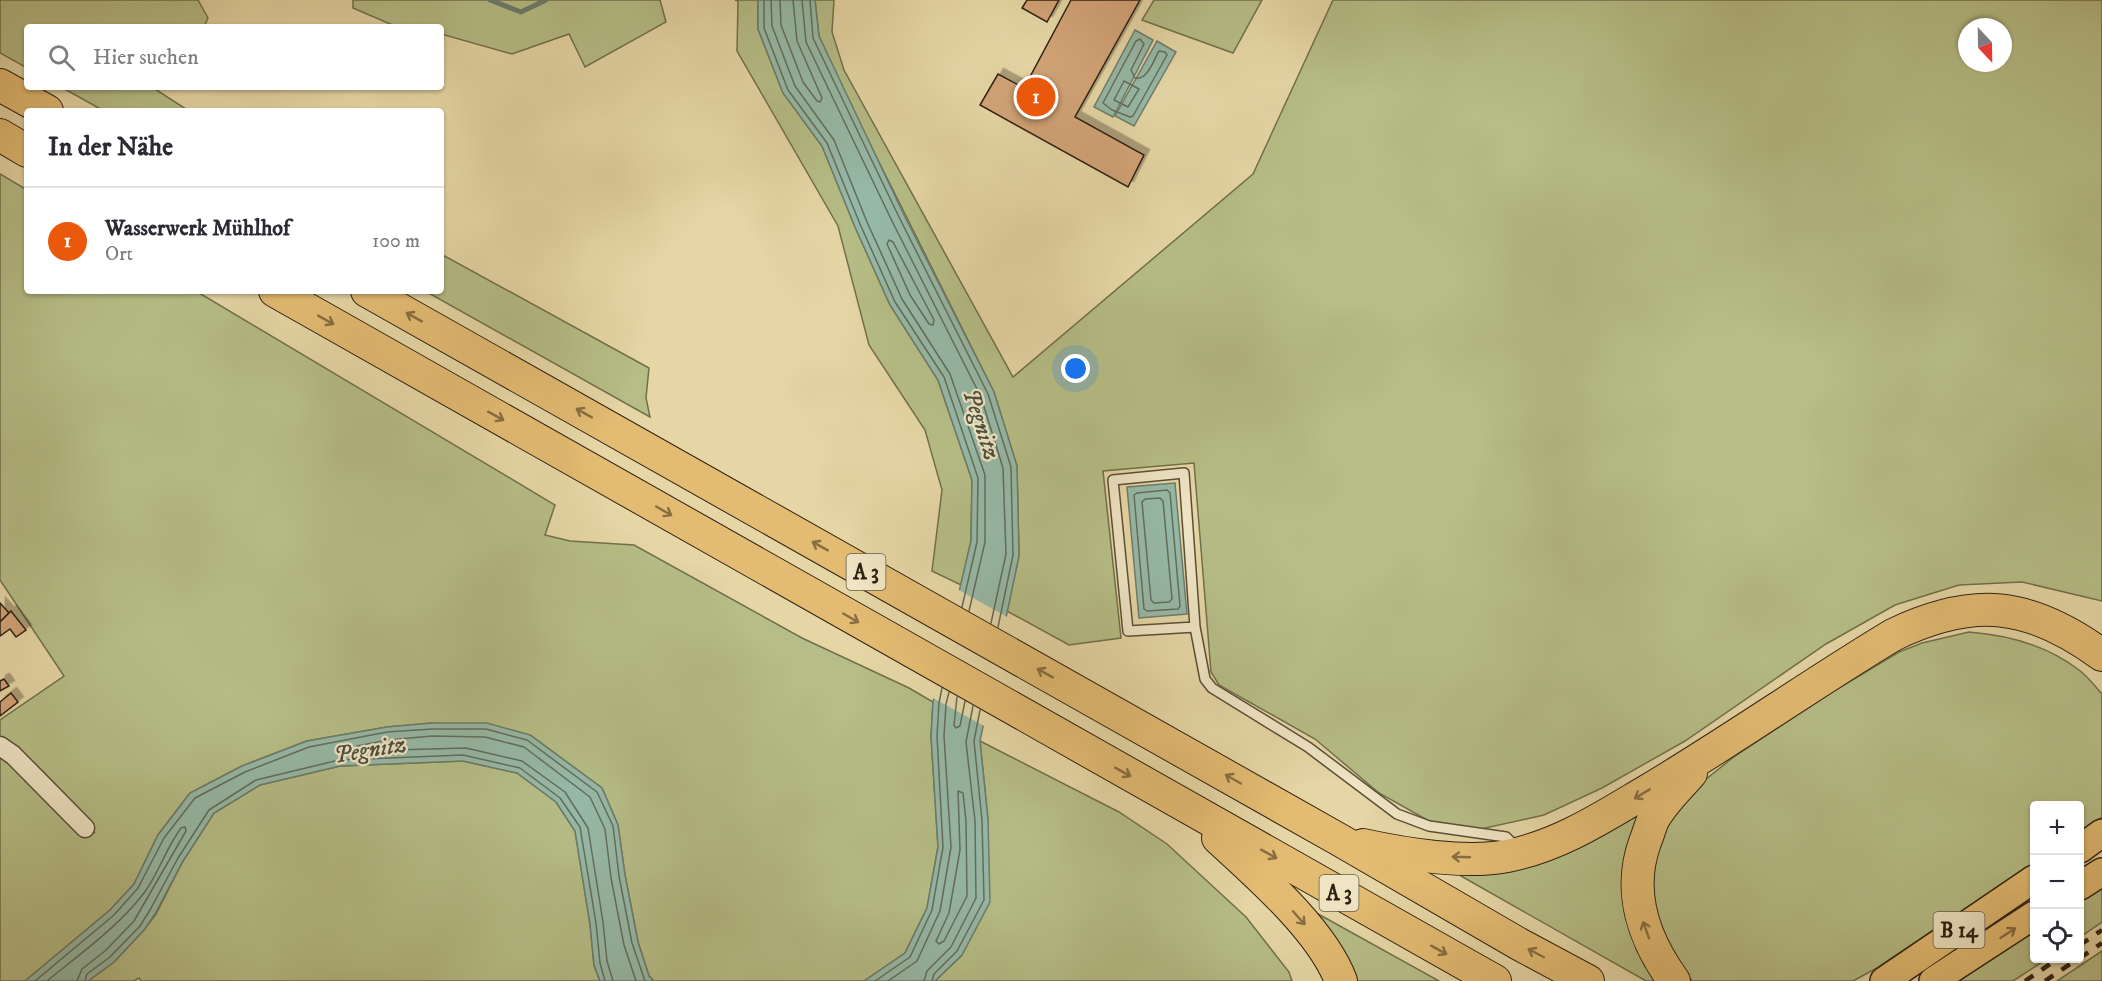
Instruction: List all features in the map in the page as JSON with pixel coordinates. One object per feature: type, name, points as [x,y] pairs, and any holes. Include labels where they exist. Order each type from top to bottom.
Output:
[{"type":"highway","points":[[0,84],[42,108]]},
{"type":"highway","points":[[0,135],[24,149]]},
{"type":"highway","name":"A 3","points":[[280,294],[1495,981]]},
{"type":"highway","name":"A 3","points":[[372,294],[1588,981]]},
{"type":"highway","points":[[1338,839],[1383,849],[1461,858],[1504,857],[1522,853],[1574,833],[1710,753],[1868,650],[1914,625],[1953,612],[1978,609],[2004,610],[2035,619],[2067,633],[2102,655]]},
{"type":"highway","points":[[2035,619],[2079,621],[2102,625]]},
{"type":"highway","points":[[1674,981],[1663,966],[1647,934],[1639,910],[1637,883],[1641,855],[1653,820],[1677,789],[1710,753]]},
{"type":"highway","points":[[1182,805],[1295,913],[1320,942],[1341,981]]},
{"type":"main road","points":[[2084,846],[2102,833]]},
{"type":"main road","points":[[2084,883],[2102,872]]},
{"type":"main road","name":"B 14","points":[[1884,981],[2030,882]]},
{"type":"main road","name":"B 14","points":[[1933,981],[2030,918]]},
{"type":"street","points":[[0,747],[14,754],[85,828]]},
{"type":"lane","points":[[1195,627],[1128,631],[1113,480],[1184,473],[1195,627],[1205,679],[1212,688],[1308,747],[1397,814],[1429,826],[1506,837],[1522,853]]},
{"type":"green space","points":[[0,0],[198,0],[208,18],[205,24],[24,24],[24,66],[0,53]]},
{"type":"green space","points":[[353,0],[660,0],[666,22],[585,67],[569,34],[512,54],[444,35],[444,24],[390,24],[353,8]]},
{"type":"green space","points":[[735,0],[758,0],[758,29],[783,93],[822,146],[890,305],[938,380],[972,480],[971,541],[961,585],[932,571],[942,490],[925,430],[869,345],[838,226],[737,51],[738,1]]},
{"type":"green space","points":[[815,0],[834,0],[832,32],[844,70],[1013,377],[1253,174],[1333,0],[2102,0],[2102,601],[2022,582],[1959,585],[1895,605],[1826,644],[1685,741],[1602,788],[1544,815],[1472,831],[1429,821],[1379,793],[1315,739],[1219,685],[1211,672],[1194,463],[1103,471],[1121,638],[1069,645],[1007,611],[1019,556],[1017,466],[994,392],[843,90],[819,36]]},
{"type":"green space","points":[[1154,0],[1262,0],[1233,53],[1142,20]]},
{"type":"green space","points":[[66,90],[157,90],[184,108],[99,108]]},
{"type":"green space","points":[[0,174],[24,188],[24,294],[201,294],[555,505],[545,535],[570,541],[634,545],[802,638],[909,688],[933,702],[931,736],[938,847],[927,908],[905,953],[864,981],[654,981],[649,976],[638,942],[618,825],[602,788],[530,735],[432,723],[387,727],[307,741],[242,766],[190,793],[158,835],[134,884],[110,910],[25,981],[0,981],[0,757],[95,833],[32,764],[0,741],[0,720],[64,676],[0,580]]},
{"type":"green space","points":[[444,256],[649,368],[646,398],[650,417],[430,294],[444,294]]},
{"type":"green space","points":[[1969,632],[1998,636],[2041,648],[2082,673],[2102,694],[2102,817],[2084,830],[2084,801],[2030,801],[2030,866],[1875,969],[1853,981],[1692,981],[1663,944],[1650,886],[1652,868],[1668,820],[1691,791],[1735,756],[1834,691],[1899,652],[1922,643]]},
{"type":"green space","points":[[980,741],[1119,812],[1167,844],[1246,917],[1289,972],[1292,981],[935,981],[962,955],[988,820]]},
{"type":"green space","points":[[463,761],[517,773],[556,802],[575,831],[594,965],[600,981],[141,981],[139,978],[134,981],[88,981],[114,962],[156,914],[183,861],[214,813],[260,785],[340,766]]},
{"type":"green space","points":[[1652,801],[1638,827],[1656,981],[1646,981],[1461,876],[1461,872]]},
{"type":"green space","points":[[2102,887],[2102,922],[2084,934],[2084,909],[2084,899]]},
{"type":"green space","points":[[1311,910],[1439,981],[1354,981]]},
{"type":"green space","points":[[2030,934],[2030,963],[2041,963],[2013,981],[1958,981]]},
{"type":"green space","points":[[2102,951],[2102,981],[2057,981]]},
{"type":"water","name":"Pegnitz","points":[[758,0],[815,0],[819,36],[904,215],[994,392],[1017,466],[1019,556],[980,741],[988,820],[990,902],[962,955],[935,981],[864,981],[905,953],[927,908],[938,847],[931,736],[933,702],[971,541],[972,480],[938,380],[890,305],[822,146],[783,93],[758,29]]},
{"type":"water","points":[[1135,30],[1153,40],[1113,117],[1094,107]]},
{"type":"water","points":[[1157,41],[1176,52],[1134,126],[1115,116]]},
{"type":"water","points":[[1175,483],[1187,614],[1139,618],[1127,487]]},
{"type":"water","name":"Pegnitz","points":[[432,723],[487,723],[530,735],[602,788],[618,825],[638,942],[649,976],[654,981],[600,981],[594,965],[575,831],[556,802],[517,773],[463,761],[340,766],[260,785],[214,813],[183,861],[155,914],[144,930],[114,962],[88,981],[25,981],[110,910],[134,884],[158,835],[190,793],[242,766],[307,741],[387,727]]},
{"type":"pier","points":[[957,589],[1009,618],[986,727],[931,697]]},
{"type":"building","points":[[1027,0],[1059,0],[1047,22],[1022,8]]},
{"type":"building","points":[[1071,0],[1140,0],[1075,117],[1144,155],[1128,187],[980,105],[998,74],[1024,88]]},
{"type":"building","points":[[0,603],[9,613],[0,622]]},
{"type":"building","points":[[11,611],[26,630],[16,637],[10,629],[0,636],[0,622]]},
{"type":"building","points":[[4,679],[9,686],[0,691],[0,681]]},
{"type":"building","points":[[11,693],[18,702],[0,716],[0,702]]},
{"type":"waterway","points":[[490,0],[521,12],[546,0]]},
{"type":"railway","points":[[2084,942],[2102,930]]},
{"type":"railway","points":[[2084,955],[2102,943]]},
{"type":"railway","points":[[2025,981],[2052,963]]},
{"type":"railway","points":[[2045,981],[2072,963]]},
{"type":"place","name":"Wasserwerk Mühlhof","points":[[1036,97]]}]
